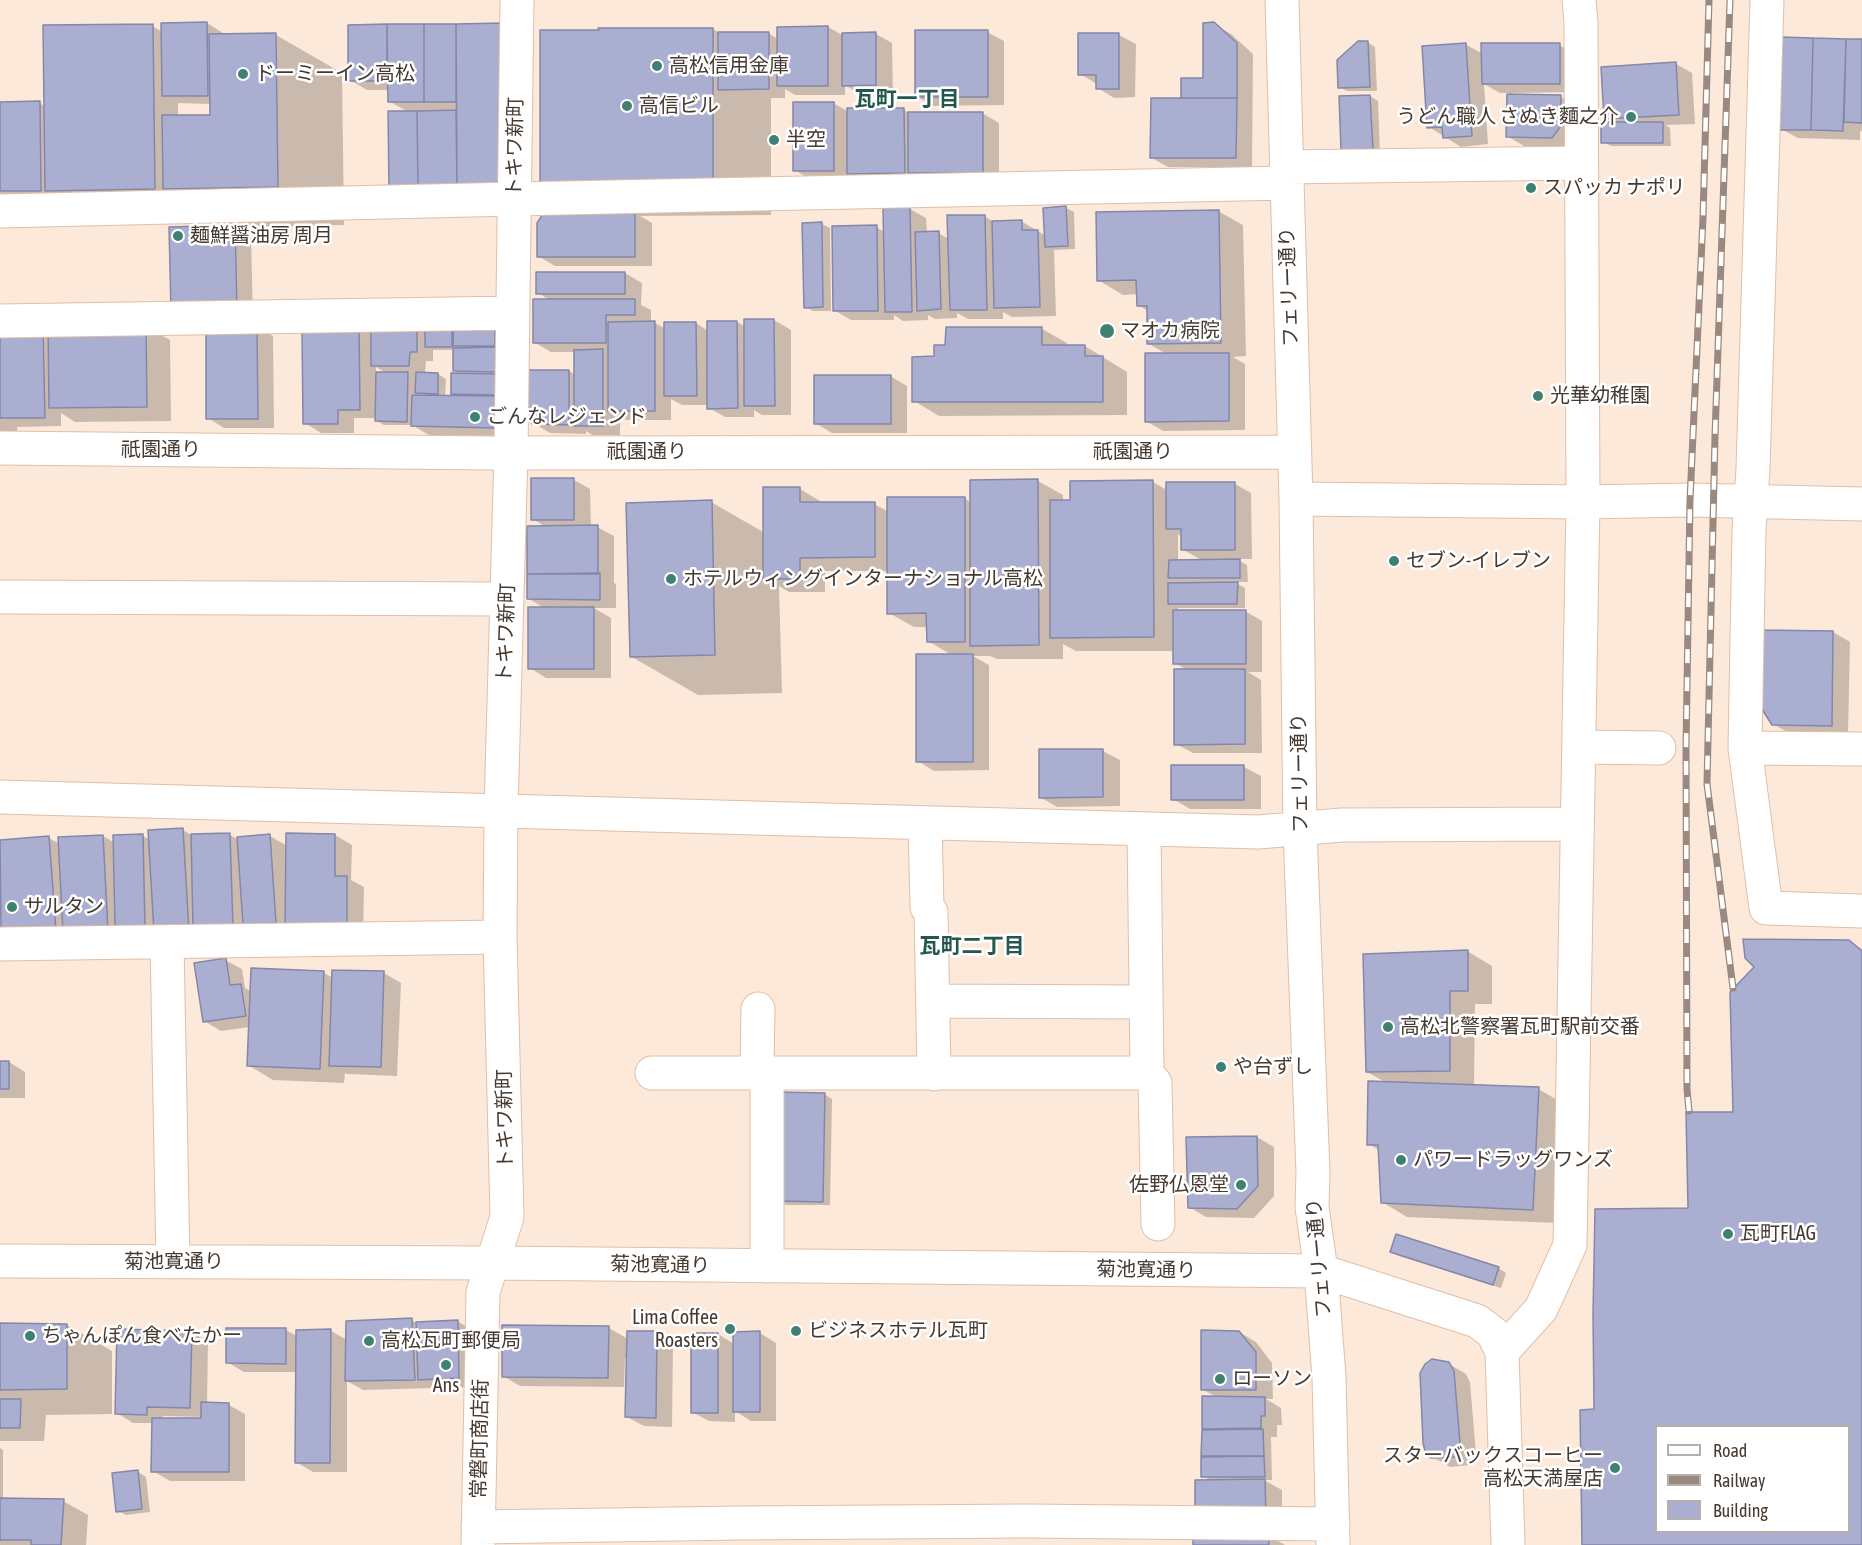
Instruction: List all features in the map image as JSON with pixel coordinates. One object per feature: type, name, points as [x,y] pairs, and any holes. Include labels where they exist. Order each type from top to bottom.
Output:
[{"type":"street","name":"トキワ新町","points":[[493,1263],[507,1217],[500,938],[501,810],[511,452],[517,0]]},
{"type":"street","name":"フェリー通り","points":[[1282,0],[1296,499],[1300,830],[1314,1173],[1312,1207],[1321,1271],[1329,1377],[1333,1534]]},
{"type":"street","points":[[1508,1545],[1502,1352],[1541,1309],[1570,1245],[1583,502],[1581,22],[1579,0]]},
{"type":"street","points":[[1767,0],[1754,457],[1750,502],[1745,748],[1766,908],[1862,911]]},
{"type":"street","points":[[0,211],[515,199],[1286,175],[1581,163]]},
{"type":"street","points":[[0,321],[513,313]]},
{"type":"street","name":"祇園通り","points":[[0,448],[511,452],[1294,452]]},
{"type":"street","points":[[1296,499],[1583,502],[1690,500],[1862,504]]},
{"type":"street","points":[[0,597],[507,599]]},
{"type":"street","points":[[1580,747],[1659,748]]},
{"type":"street","points":[[1745,748],[1862,749]]},
{"type":"street","points":[[0,797],[1258,832],[1342,825],[1577,824]]},
{"type":"street","points":[[925,823],[927,907],[931,912],[934,1074]]},
{"type":"street","points":[[1144,829],[1148,1073],[1155,1083],[1158,1224]]},
{"type":"street","points":[[0,944],[500,938]]},
{"type":"street","points":[[167,942],[173,1262]]},
{"type":"street","points":[[933,1001],[1146,1002]]},
{"type":"street","points":[[758,1009],[758,1066],[767,1073]]},
{"type":"street","points":[[652,1073],[1148,1073]]},
{"type":"street","points":[[767,1073],[767,1266]]},
{"type":"street","name":"菊池寛通り","points":[[0,1261],[1321,1271],[1477,1321],[1493,1333],[1502,1352]]},
{"type":"street","name":"常磐町商店街","points":[[478,1536],[483,1293],[493,1263]]},
{"type":"street","points":[[478,1536],[1027,1521],[1333,1534]]},
{"type":"building","points":[[207,22],[208,96],[162,96],[161,23]]},
{"type":"building","points":[[1214,22],[1237,43],[1237,98],[1181,98],[1181,78],[1203,78],[1203,23]]},
{"type":"building","points":[[503,23],[503,187],[457,188],[456,24]]},
{"type":"building","points":[[153,24],[155,189],[45,191],[43,25]]},
{"type":"building","points":[[387,24],[424,24],[424,102],[388,102]]},
{"type":"building","points":[[387,24],[387,81],[348,81],[348,25]]},
{"type":"building","points":[[424,24],[456,24],[456,102],[424,102]]},
{"type":"building","points":[[828,26],[828,86],[777,86],[777,27]]},
{"type":"building","name":"高信ビル","points":[[598,28],[713,28],[713,183],[540,184],[540,30],[599,30]]},
{"type":"building","points":[[915,30],[988,30],[988,97],[915,97]]},
{"type":"building","points":[[718,32],[769,32],[769,89],[718,90]]},
{"type":"building","points":[[876,32],[876,85],[842,86],[842,33]]},
{"type":"building","name":"ドーミーイン高松","points":[[276,33],[278,187],[163,189],[162,115],[210,115],[209,34]]},
{"type":"building","points":[[1078,33],[1119,33],[1119,89],[1096,89],[1096,75],[1078,75]]},
{"type":"building","points":[[1781,37],[1813,38],[1811,130],[1779,130]]},
{"type":"building","points":[[1813,38],[1846,39],[1843,131],[1811,130]]},
{"type":"building","points":[[1846,39],[1862,39],[1862,123],[1844,122]]},
{"type":"building","points":[[1358,41],[1368,41],[1370,87],[1338,88],[1337,60]]},
{"type":"building","points":[[1466,43],[1472,136],[1443,138],[1442,127],[1427,128],[1422,46]]},
{"type":"building","points":[[1481,43],[1560,43],[1560,84],[1482,84]]},
{"type":"building","points":[[1676,62],[1679,115],[1604,119],[1601,67]]},
{"type":"building","points":[[1507,94],[1561,95],[1560,127],[1552,138],[1506,137]]},
{"type":"building","points":[[1370,95],[1373,149],[1341,150],[1339,96]]},
{"type":"building","points":[[1151,98],[1237,98],[1236,158],[1150,158]]},
{"type":"building","points":[[40,101],[41,191],[0,191],[0,102]]},
{"type":"building","points":[[793,102],[834,102],[834,171],[793,171]]},
{"type":"building","points":[[847,108],[904,108],[905,173],[847,174]]},
{"type":"building","points":[[456,110],[457,188],[418,188],[417,111]]},
{"type":"building","points":[[388,111],[417,111],[418,188],[389,189]]},
{"type":"building","points":[[908,112],[983,112],[983,173],[908,173]]},
{"type":"building","points":[[1601,122],[1663,122],[1663,143],[1601,143]]},
{"type":"building","points":[[1066,206],[1068,246],[1045,247],[1043,208]]},
{"type":"building","points":[[910,207],[912,312],[885,312],[883,208]]},
{"type":"building","points":[[1219,210],[1221,343],[1147,344],[1147,306],[1137,306],[1136,280],[1097,281],[1096,212]]},
{"type":"building","points":[[545,211],[635,211],[635,257],[537,257],[537,223]]},
{"type":"building","points":[[947,215],[985,215],[987,310],[950,310]]},
{"type":"building","points":[[1022,220],[1022,230],[1038,230],[1040,307],[994,308],[992,221]]},
{"type":"building","points":[[822,222],[823,307],[804,308],[802,223]]},
{"type":"building","points":[[235,225],[237,309],[171,311],[169,227]]},
{"type":"building","points":[[877,225],[878,311],[833,311],[832,226]]},
{"type":"building","points":[[939,231],[941,309],[917,311],[915,232]]},
{"type":"building","points":[[536,272],[625,272],[625,294],[536,294]]},
{"type":"building","points":[[533,299],[635,299],[635,315],[606,315],[606,343],[533,343]]},
{"type":"building","points":[[371,317],[417,318],[417,352],[410,352],[409,366],[371,366]]},
{"type":"building","points":[[425,317],[452,317],[452,347],[425,347]]},
{"type":"building","points":[[454,317],[495,317],[495,346],[453,346]]},
{"type":"building","points":[[744,319],[774,319],[775,406],[744,406]]},
{"type":"building","points":[[655,321],[655,411],[608,411],[608,322]]},
{"type":"building","points":[[707,321],[737,321],[738,408],[707,409]]},
{"type":"building","points":[[664,322],[696,322],[697,396],[664,396]]},
{"type":"building","points":[[146,324],[147,407],[49,408],[48,325]]},
{"type":"building","points":[[359,324],[360,410],[338,410],[338,424],[303,424],[302,332]]},
{"type":"building","points":[[257,325],[258,419],[206,419],[206,326]]},
{"type":"building","points":[[0,327],[43,327],[45,418],[0,418]]},
{"type":"building","points":[[946,327],[1042,327],[1042,345],[1085,345],[1085,356],[1103,356],[1103,402],[912,402],[912,357],[934,356],[934,345],[945,345]]},
{"type":"building","points":[[497,347],[496,372],[453,371],[453,348]]},
{"type":"building","points":[[603,349],[603,426],[574,426],[574,350]]},
{"type":"building","points":[[1145,353],[1229,353],[1229,421],[1145,422]]},
{"type":"building","points":[[521,370],[569,370],[569,425],[532,424],[521,410]]},
{"type":"building","points":[[376,372],[408,372],[407,422],[375,421]]},
{"type":"building","points":[[416,372],[438,373],[438,394],[415,393]]},
{"type":"building","points":[[451,373],[496,374],[496,395],[451,394]]},
{"type":"building","points":[[814,375],[891,375],[891,424],[814,424]]},
{"type":"building","points":[[412,395],[496,396],[495,428],[411,426]]},
{"type":"building","points":[[531,478],[574,478],[574,520],[531,520]]},
{"type":"building","points":[[1038,479],[1039,645],[970,646],[970,480]]},
{"type":"building","points":[[1153,480],[1154,637],[1050,638],[1050,500],[1070,500],[1070,481]]},
{"type":"building","points":[[1166,482],[1235,482],[1235,550],[1181,550],[1181,529],[1166,529]]},
{"type":"building","points":[[763,487],[800,487],[800,502],[875,502],[875,557],[800,558],[800,579],[763,579]]},
{"type":"building","points":[[887,497],[965,497],[965,642],[927,642],[926,613],[887,614]]},
{"type":"building","name":"ホテルウィングインターナショナル高松","points":[[712,500],[715,655],[630,657],[626,503]]},
{"type":"building","points":[[598,525],[598,574],[527,574],[527,526]]},
{"type":"building","points":[[1240,559],[1240,578],[1168,578],[1169,560]]},
{"type":"building","points":[[600,573],[600,600],[527,599],[527,574]]},
{"type":"building","points":[[1238,582],[1237,604],[1168,604],[1168,583]]},
{"type":"building","points":[[528,607],[594,607],[594,669],[528,669]]},
{"type":"building","points":[[1173,610],[1246,610],[1246,664],[1173,664]]},
{"type":"building","points":[[1762,630],[1833,631],[1832,726],[1772,725],[1760,706]]},
{"type":"building","points":[[916,654],[973,654],[973,762],[916,762]]},
{"type":"building","points":[[1174,669],[1245,669],[1245,744],[1174,745]]},
{"type":"building","points":[[1039,749],[1103,749],[1103,797],[1039,798]]},
{"type":"building","points":[[1171,765],[1244,765],[1244,800],[1171,800]]},
{"type":"building","points":[[183,828],[189,932],[154,933],[148,830]]},
{"type":"building","points":[[230,833],[233,928],[193,929],[191,834]]},
{"type":"building","points":[[286,833],[335,834],[335,876],[347,876],[347,929],[285,929]]},
{"type":"building","points":[[143,834],[145,927],[115,927],[113,835]]},
{"type":"building","points":[[270,834],[276,923],[243,925],[237,837]]},
{"type":"building","points":[[103,835],[108,930],[63,933],[58,837]]},
{"type":"building","points":[[49,836],[56,930],[1,934],[0,840]]},
{"type":"building","name":"瓦町FLAG","points":[[1743,939],[1849,940],[1862,951],[1862,1545],[1582,1545],[1580,1410],[1594,1409],[1595,1209],[1688,1208],[1686,1112],[1733,1112],[1730,992],[1754,967],[1745,958]]},
{"type":"building","points":[[1468,950],[1468,991],[1450,991],[1450,1071],[1366,1072],[1363,954]]},
{"type":"building","points":[[226,958],[230,985],[241,984],[246,1016],[203,1022],[194,963]]},
{"type":"building","points":[[251,968],[324,971],[320,1069],[247,1066]]},
{"type":"building","points":[[332,970],[384,971],[381,1067],[329,1066]]},
{"type":"building","points":[[0,1061],[9,1061],[9,1089],[0,1089]]},
{"type":"building","points":[[1368,1081],[1539,1087],[1533,1210],[1381,1203],[1378,1145],[1367,1145]]},
{"type":"building","points":[[779,1092],[825,1093],[823,1202],[777,1201]]},
{"type":"building","points":[[1257,1136],[1258,1186],[1237,1209],[1188,1208],[1186,1137]]},
{"type":"building","points":[[1396,1234],[1499,1267],[1493,1285],[1390,1252]]},
{"type":"building","points":[[412,1318],[415,1380],[345,1381],[346,1321]]},
{"type":"building","points":[[458,1320],[459,1378],[418,1380],[416,1322]]},
{"type":"building","points":[[0,1323],[67,1324],[67,1389],[0,1390]]},
{"type":"building","points":[[502,1325],[609,1326],[608,1378],[502,1377]]},
{"type":"building","points":[[226,1328],[286,1328],[286,1364],[226,1363]]},
{"type":"building","points":[[117,1329],[192,1331],[190,1408],[147,1407],[147,1415],[115,1414]]},
{"type":"building","points":[[331,1329],[330,1463],[295,1463],[296,1330]]},
{"type":"building","points":[[1201,1330],[1239,1331],[1256,1352],[1256,1390],[1201,1390]]},
{"type":"building","points":[[627,1331],[657,1331],[656,1418],[625,1417]]},
{"type":"building","points":[[760,1331],[760,1412],[733,1412],[733,1332]]},
{"type":"building","points":[[691,1333],[718,1333],[718,1413],[691,1413]]},
{"type":"building","points":[[1432,1359],[1449,1362],[1454,1371],[1460,1454],[1454,1457],[1431,1458],[1426,1455],[1423,1443],[1420,1373],[1425,1364]]},
{"type":"building","points":[[1202,1396],[1265,1397],[1265,1416],[1261,1416],[1261,1428],[1202,1429]]},
{"type":"building","points":[[0,1399],[21,1399],[20,1428],[0,1428]]},
{"type":"building","points":[[201,1402],[229,1403],[229,1472],[151,1472],[152,1418],[201,1418]]},
{"type":"building","points":[[1263,1429],[1264,1456],[1201,1456],[1202,1430]]},
{"type":"building","points":[[1264,1456],[1265,1477],[1201,1477],[1201,1457]]},
{"type":"building","points":[[138,1470],[142,1509],[116,1512],[112,1473]]},
{"type":"building","points":[[1265,1479],[1266,1515],[1195,1511],[1195,1480]]},
{"type":"building","points":[[0,1498],[64,1499],[61,1545],[31,1545],[31,1540],[0,1540]]},
{"type":"building","points":[[1193,1533],[1268,1534],[1269,1545],[1193,1545]]},
{"type":"railway","points":[[1689,1111],[1687,1089],[1686,748],[1690,500],[1703,218],[1709,0]]},
{"type":"railway","points":[[1730,0],[1715,436],[1707,784],[1733,988]]},
{"type":"place","name":"高松信用金庫","points":[[657,66]]},
{"type":"place","name":"ドーミーイン高松","points":[[243,74]]},
{"type":"place","name":"高信ビル","points":[[627,106]]},
{"type":"place","name":"うどん職人 さぬき麵之介","points":[[1631,117]]},
{"type":"place","name":"半空","points":[[774,140]]},
{"type":"place","name":"スパッカ ナポリ","points":[[1531,188]]},
{"type":"place","name":"麺鮮醤油房 周月","points":[[178,236]]},
{"type":"place","name":"マオカ病院","points":[[1107,331]]},
{"type":"place","name":"光華幼稚園","points":[[1538,396]]},
{"type":"place","name":"ごんなレジェンド","points":[[475,417]]},
{"type":"place","name":"セブン-イレブン","points":[[1394,561]]},
{"type":"place","name":"ホテルウィングインターナショナル高松","points":[[671,579]]},
{"type":"place","name":"サルタン","points":[[12,907]]},
{"type":"place","name":"高松北警察署瓦町駅前交番","points":[[1388,1027]]},
{"type":"place","name":"や台ずし","points":[[1221,1067]]},
{"type":"place","name":"パワードラッグワンズ","points":[[1401,1160]]},
{"type":"place","name":"佐野仏恩堂","points":[[1241,1185]]},
{"type":"place","name":"瓦町FLAG","points":[[1728,1234]]},
{"type":"place","name":"Lima Coffee Roasters","points":[[730,1329]]},
{"type":"place","name":"ビジネスホテル瓦町","points":[[796,1331]]},
{"type":"place","name":"ちゃんぽん食べたかー","points":[[30,1336]]},
{"type":"place","name":"高松瓦町郵便局","points":[[369,1341]]},
{"type":"place","name":"Ans","points":[[446,1365]]},
{"type":"place","name":"ローソン","points":[[1220,1379]]},
{"type":"place","name":"スターバックスコーヒー 高松天満屋店","points":[[1615,1468]]},
{"type":"district","name":"瓦町一丁目","points":[[907,99]]},
{"type":"district","name":"瓦町二丁目","points":[[972,946]]}]
